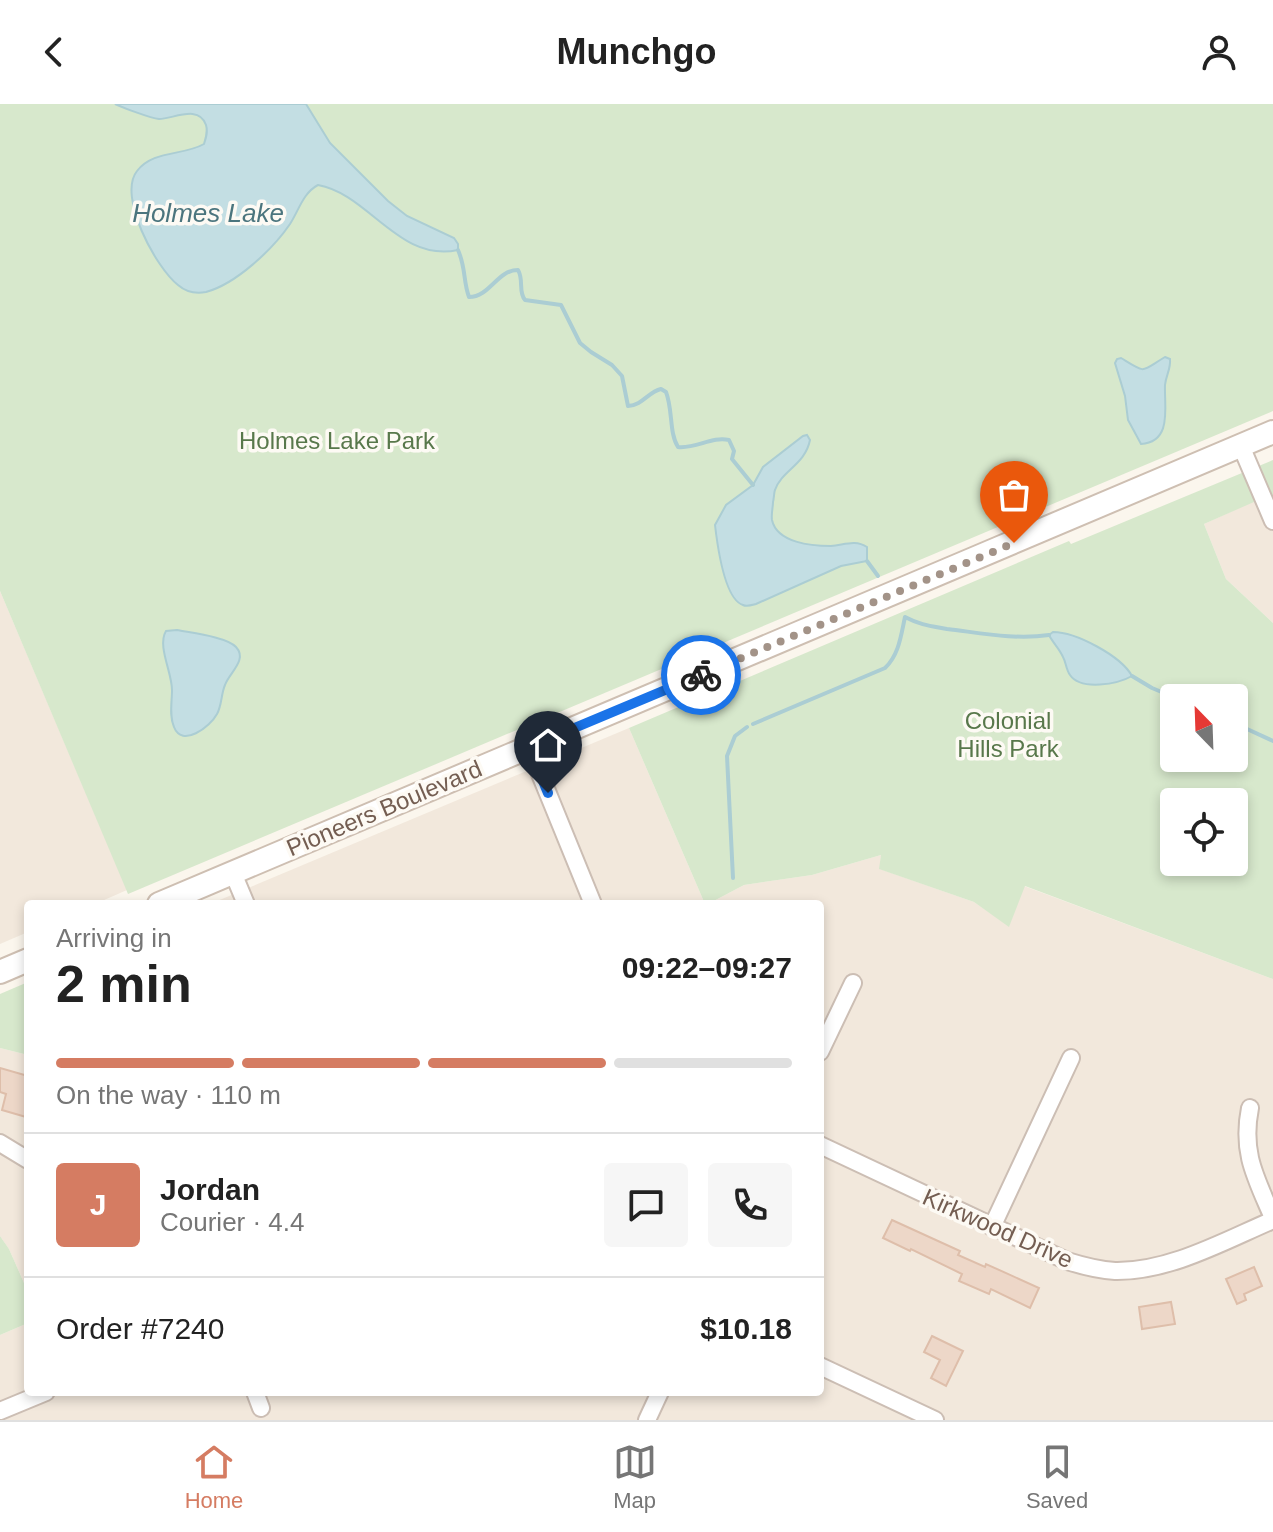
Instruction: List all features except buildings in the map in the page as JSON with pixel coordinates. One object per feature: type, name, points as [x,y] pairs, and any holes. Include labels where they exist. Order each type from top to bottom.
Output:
[{"type":"main road","name":"Pioneers Boulevard","points":[[169,900],[1273,432]]},
{"type":"main road","points":[[0,972],[24,962]]},
{"type":"street","points":[[1241,446],[1273,521]]},
{"type":"street","points":[[529,747],[591,900]]},
{"type":"street","points":[[233,873],[244,900]]},
{"type":"street","points":[[824,1044],[853,983]]},
{"type":"street","points":[[992,1227],[1071,1058]]},
{"type":"street","points":[[1250,1108],[1247,1151],[1273,1219]]},
{"type":"street","points":[[0,1143],[24,1158]]},
{"type":"street","name":"Kirkwood Drive","points":[[824,1147],[1067,1261],[1092,1268],[1135,1270],[1157,1267],[1273,1219]]},
{"type":"street","points":[[824,1368],[908,1414],[935,1420]]},
{"type":"street","points":[[0,1411],[36,1396]]},
{"type":"street","points":[[256,1396],[261,1408]]},
{"type":"street","points":[[647,1420],[658,1396]]},
{"type":"shaded area","points":[[1263,497],[1273,521],[1273,623],[1226,579],[1204,524]]},
{"type":"shaded area","points":[[0,591],[127,890],[104,900],[24,900],[24,934],[0,944]]},
{"type":"shaded area","points":[[629,728],[703,900],[220,900]]},
{"type":"shaded area","points":[[881,855],[880,869],[974,902],[1009,926],[1024,886],[1273,979],[1273,1420],[0,1420],[0,1335],[24,1325],[24,1396],[824,1396],[824,900],[716,900],[744,885],[812,875]]},
{"type":"shaded area","points":[[0,1048],[24,1054],[24,1283],[0,1236]]},
{"type":"green space","name":"Holmes Lake Park","points":[[0,104],[1273,104],[1273,411],[128,894],[0,591]]},
{"type":"green space","name":"Colonial Hills Park","points":[[1273,460],[1273,521],[1263,498],[1204,524],[1226,579],[1273,623],[1273,979],[1025,886],[1009,927],[974,902],[879,869],[881,855],[812,875],[744,885],[716,900],[703,900],[629,728],[1069,541],[1071,544]]},
{"type":"green space","points":[[24,984],[24,1054],[0,1048],[0,994]]},
{"type":"green space","points":[[0,1236],[24,1283],[24,1325],[0,1335]]},
{"type":"water","name":"Holmes Lake","points":[[115,104],[306,104],[330,143],[388,201],[407,216],[454,238],[458,250],[437,251],[418,247],[401,238],[353,201],[318,185],[305,197],[283,234],[253,264],[218,288],[202,293],[187,291],[169,276],[150,248],[135,214],[132,182],[137,171],[151,160],[204,144],[206,125],[198,115],[159,119]]},
{"type":"water","points":[[1165,357],[1170,359],[1170,363],[1165,385],[1165,422],[1158,437],[1141,444],[1128,420],[1125,396],[1115,363],[1121,358],[1143,369]]},
{"type":"water","points":[[807,435],[810,440],[803,456],[778,483],[775,491],[772,518],[775,528],[788,538],[805,544],[863,545],[867,547],[867,561],[841,566],[756,604],[743,605],[736,601],[726,582],[715,525],[726,505],[753,485],[763,467]]},
{"type":"water","points":[[177,630],[225,641],[236,647],[240,657],[225,685],[217,714],[202,729],[189,736],[178,733],[174,727],[171,683],[163,644],[166,631]]},
{"type":"water","points":[[1053,632],[1074,636],[1097,646],[1132,676],[1100,684],[1075,680],[1049,635]]},
{"type":"waterway","points":[[458,250],[469,297],[483,293],[504,274],[518,270],[525,300],[561,305],[580,343],[612,365],[622,376],[628,406],[661,389],[666,392],[678,447],[729,440],[734,451],[732,459],[753,485]]},
{"type":"waterway","points":[[867,561],[878,576]]},
{"type":"waterway","points":[[753,724],[885,668],[896,651],[905,617],[931,626],[985,634],[1049,635]]},
{"type":"waterway","points":[[1132,676],[1160,691]]},
{"type":"waterway","points":[[733,878],[727,756],[735,736],[747,727]]},
{"type":"waterway","points":[[1248,729],[1273,741]]},
{"type":"way so far","points":[[701,675],[1014,543]]},
{"type":"route","points":[[548,793],[529,747],[701,675]]}]
